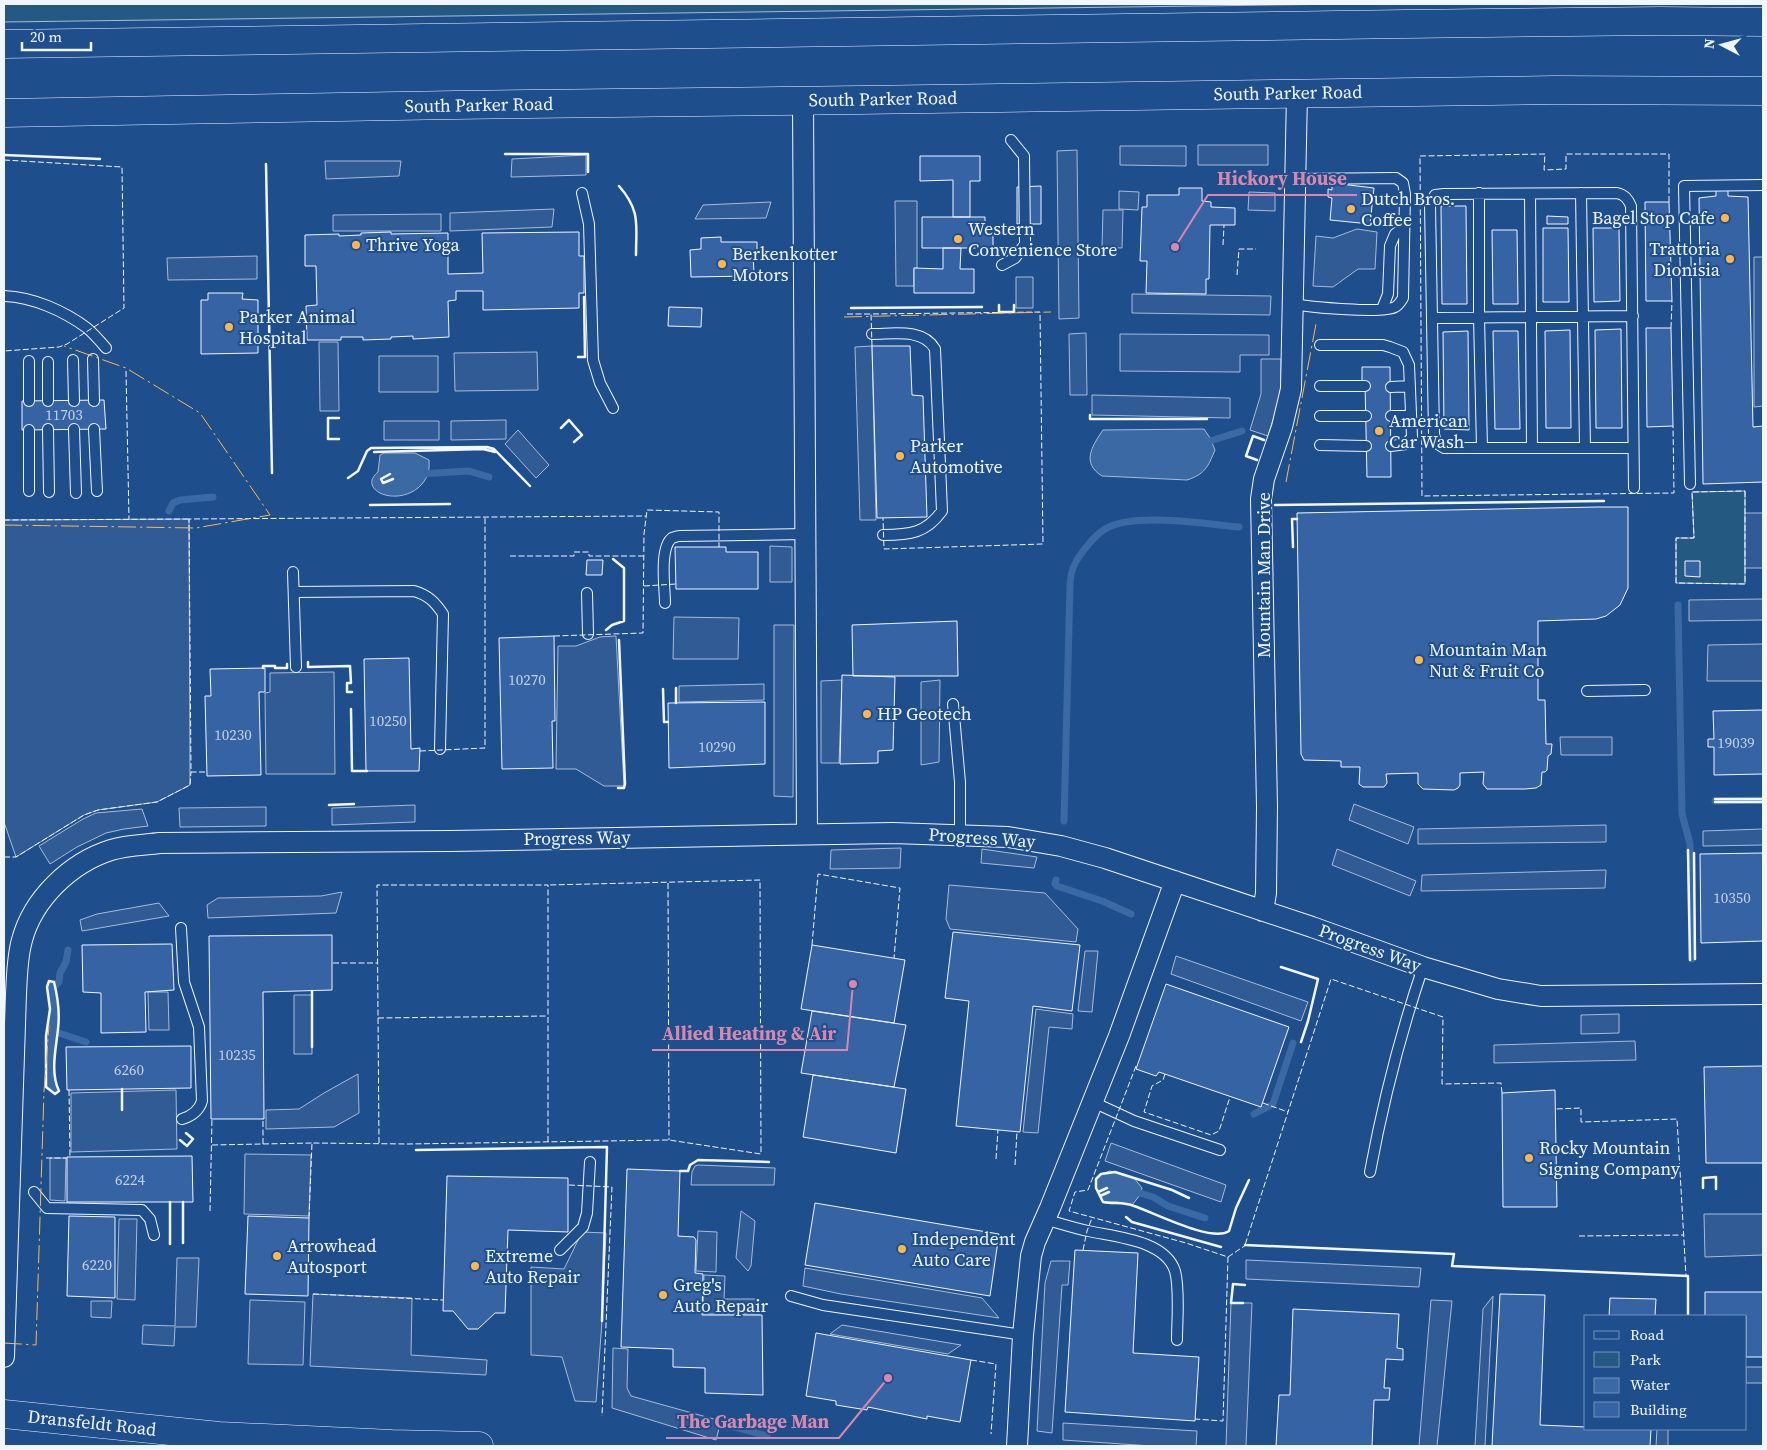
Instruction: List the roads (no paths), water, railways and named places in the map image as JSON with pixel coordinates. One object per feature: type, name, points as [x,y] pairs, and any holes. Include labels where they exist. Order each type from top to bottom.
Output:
[{"type":"main road","points":[[4,44],[1405,24],[1763,22]]},
{"type":"main road","name":"South Parker Road","points":[[4,112],[1297,93],[1555,90],[1763,91]]},
{"type":"main road","name":"Dransfeldt Road","points":[[4,1414],[218,1436],[480,1446]]},
{"type":"street","name":"Mountain Man Drive","points":[[1263,911],[1266,893],[1267,807],[1262,498],[1264,479],[1282,427],[1290,389],[1297,93]]},
{"type":"street","points":[[804,101],[807,834]]},
{"type":"street","name":"Progress Way","points":[[4,1357],[16,994],[20,955],[27,926],[40,903],[62,879],[84,863],[110,850],[128,846],[160,843],[893,833],[1008,836],[1061,846],[1105,858],[1399,958],[1423,968],[1498,989],[1541,996],[1763,994]]},
{"type":"street","points":[[1017,1446],[1023,1335],[1031,1256],[1044,1219],[1119,1036],[1175,881]]},
{"type":"lane","points":[[1002,265],[1015,258],[1025,244],[1024,156],[1011,140]]},
{"type":"lane","points":[[1293,304],[1342,309],[1382,309],[1396,307],[1403,298],[1405,188],[1403,183],[1396,178],[1296,179]]},
{"type":"lane","points":[[1690,484],[1684,186],[1763,185]]},
{"type":"lane","points":[[1633,448],[1444,448],[1436,443],[1434,434],[1430,204],[1435,196],[1440,194],[1479,193],[1618,192],[1629,200],[1631,206],[1633,316],[1634,488]]},
{"type":"lane","points":[[582,193],[589,224],[593,360],[600,383],[613,408]]},
{"type":"lane","points":[[1479,193],[1482,448]]},
{"type":"lane","points":[[1580,193],[1585,448]]},
{"type":"lane","points":[[1530,194],[1532,448]]},
{"type":"lane","points":[[1382,309],[1388,294],[1390,246],[1395,234],[1404,227]]},
{"type":"lane","points":[[4,296],[26,298],[46,306],[88,330],[106,348]]},
{"type":"lane","points":[[1432,318],[1633,316]]},
{"type":"lane","points":[[872,334],[914,334],[924,337],[932,343],[935,350],[942,511],[935,520],[916,532],[903,535],[883,535]]},
{"type":"lane","points":[[1320,345],[1383,346],[1403,352],[1409,365],[1412,437],[1410,442],[1400,446],[1391,446]]},
{"type":"lane","points":[[93,359],[94,401]]},
{"type":"lane","points":[[73,360],[74,400]]},
{"type":"lane","points":[[29,361],[29,401]]},
{"type":"lane","points":[[48,362],[48,401]]},
{"type":"lane","points":[[1320,386],[1366,386]]},
{"type":"lane","points":[[1391,387],[1410,386]]},
{"type":"lane","points":[[1320,416],[1366,416]]},
{"type":"lane","points":[[1391,416],[1411,416]]},
{"type":"lane","points":[[74,429],[76,493]]},
{"type":"lane","points":[[94,429],[97,491]]},
{"type":"lane","points":[[29,430],[29,491]]},
{"type":"lane","points":[[48,430],[49,492]]},
{"type":"lane","points":[[1320,445],[1366,446]]},
{"type":"lane","points":[[665,602],[664,555],[666,546],[672,538],[724,534],[806,534]]},
{"type":"lane","points":[[293,572],[296,667]]},
{"type":"lane","points":[[294,592],[414,591],[424,594],[435,601],[443,614],[440,749]]},
{"type":"lane","points":[[588,593],[588,634]]},
{"type":"lane","points":[[1587,691],[1645,690]]},
{"type":"lane","points":[[953,704],[960,782],[960,834]]},
{"type":"lane","points":[[181,928],[184,982],[199,1027],[202,1101],[200,1108],[182,1119]]},
{"type":"lane","points":[[1370,1172],[1389,1078],[1423,968]]},
{"type":"lane","points":[[1093,1102],[1134,1121],[1220,1150]]},
{"type":"lane","points":[[560,1250],[583,1227],[588,1213],[590,1162]]},
{"type":"lane","points":[[34,1192],[47,1208],[142,1210],[150,1219],[154,1235]]},
{"type":"lane","points":[[1044,1219],[1137,1242],[1154,1248],[1163,1254],[1174,1270],[1177,1281],[1177,1340]]},
{"type":"lane","points":[[791,1296],[823,1305],[1023,1335]]},
{"type":"water","points":[[1204,429],[1215,450],[1205,469],[1187,480],[1102,476],[1092,466],[1090,460],[1092,448],[1103,430]]},
{"type":"water","points":[[384,453],[415,453],[429,460],[429,468],[424,482],[418,488],[399,496],[381,494],[375,490],[372,484],[373,478],[378,472],[380,455]]},
{"type":"water","points":[[49,981],[54,982],[59,1011],[54,1068],[59,1091],[55,1094],[46,1087],[46,1036],[50,1009],[47,987]]},
{"type":"water","points":[[1110,1171],[1134,1178],[1142,1188],[1140,1195],[1132,1205],[1103,1202],[1096,1188],[1096,1179],[1101,1174]]},
{"type":"waterway","points":[[1204,443],[1242,431]]},
{"type":"waterway","points":[[420,474],[469,471],[489,477]]},
{"type":"waterway","points":[[169,511],[173,503],[180,500],[213,497]]},
{"type":"waterway","points":[[1064,821],[1070,580],[1078,558],[1099,533],[1118,524],[1133,521],[1170,520],[1239,527]]},
{"type":"waterway","points":[[1678,605],[1682,814],[1690,844],[1692,959]]},
{"type":"waterway","points":[[1715,801],[1763,800]]},
{"type":"waterway","points":[[1056,880],[1055,884],[1057,886],[1102,901],[1131,914]]},
{"type":"waterway","points":[[51,989],[59,982],[68,950]]},
{"type":"waterway","points":[[53,1031],[86,1042]]},
{"type":"waterway","points":[[1254,1114],[1273,1104],[1293,1043]]},
{"type":"waterway","points":[[1133,1191],[1153,1197],[1168,1206],[1205,1218]]},
{"type":"waterway","points":[[727,1425],[767,1436]]},
{"type":"place","name":"Dutch Bros. Coffee","points":[[1351,209]]},
{"type":"place","name":"Bagel Stop Cafe","points":[[1725,218]]},
{"type":"place","name":"Western Convenience Store","points":[[958,239]]},
{"type":"place","name":"Thrive Yoga","points":[[356,245]]},
{"type":"place","name":"Hickory House","points":[[1175,247]]},
{"type":"place","name":"Trattoria Dionisia","points":[[1730,259]]},
{"type":"place","name":"Berkenkotter Motors","points":[[722,264]]},
{"type":"place","name":"Parker Animal Hospital","points":[[229,327]]},
{"type":"place","name":"American Car Wash","points":[[1379,431]]},
{"type":"place","name":"Parker Automotive","points":[[900,456]]},
{"type":"place","name":"Mountain Man Nut & Fruit Co","points":[[1419,660]]},
{"type":"place","name":"HP Geotech","points":[[867,714]]},
{"type":"place","name":"Allied Heating & Air","points":[[853,984]]},
{"type":"place","name":"Rocky Mountain Signing Company","points":[[1529,1158]]},
{"type":"place","name":"Independent Auto Care","points":[[902,1249]]},
{"type":"place","name":"Arrowhead Autosport","points":[[277,1256]]},
{"type":"place","name":"Extreme Auto Repair","points":[[475,1266]]},
{"type":"place","name":"Greg's Auto Repair","points":[[663,1295]]},
{"type":"place","name":"The Garbage Man","points":[[888,1378]]}]
